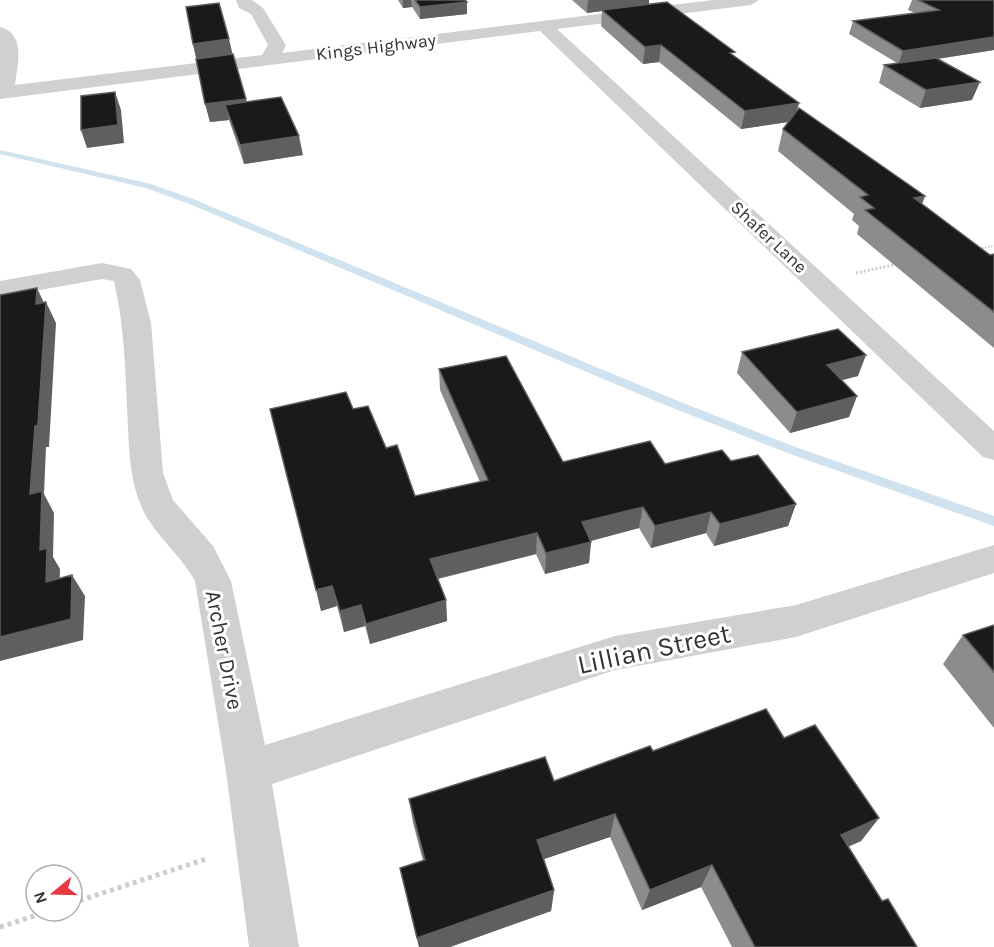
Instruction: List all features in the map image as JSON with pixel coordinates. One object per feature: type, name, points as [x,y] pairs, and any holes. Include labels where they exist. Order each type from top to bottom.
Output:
[{"type":"street","points":[[244,0],[244,5],[256,11],[277,45],[267,60]]},
{"type":"street","name":"Kings Highway","points":[[3,93],[752,0]]},
{"type":"street","name":"Shafer Lane","points":[[544,26],[994,449]]},
{"type":"street","points":[[0,32],[8,39],[10,46],[3,93]]},
{"type":"street","name":"Archer Drive","points":[[0,289],[102,271],[122,274],[127,280],[137,323],[147,473],[157,504],[175,529],[200,556],[213,581],[248,771],[274,947]]},
{"type":"street","name":"Lillian Street","points":[[248,771],[615,652],[796,621],[994,559]]},
{"type":"path","points":[[971,250],[994,246]]},
{"type":"path","points":[[846,275],[903,264]]},
{"type":"path","points":[[84,899],[206,858]]},
{"type":"path","points":[[0,927],[24,919]]},
{"type":"building","points":[[415,0],[465,0],[467,2],[420,7]]},
{"type":"building","points":[[918,0],[994,0],[994,37],[903,51],[853,21],[939,10]]},
{"type":"building","points":[[667,2],[735,52],[730,53],[799,103],[745,111],[661,45],[645,47],[602,10]]},
{"type":"building","points":[[219,3],[229,39],[193,44],[186,7]]},
{"type":"building","points":[[233,54],[246,99],[205,104],[196,59]]},
{"type":"building","points":[[936,58],[980,82],[926,90],[884,65]]},
{"type":"building","points":[[115,92],[118,125],[81,130],[81,96]]},
{"type":"building","points":[[281,97],[299,136],[240,145],[225,105]]},
{"type":"building","points":[[799,108],[925,196],[914,198],[990,255],[994,254],[994,312],[865,210],[874,208],[860,197],[868,195],[783,129]]},
{"type":"building","points":[[37,288],[36,304],[46,302],[38,425],[35,426],[30,494],[42,491],[40,550],[47,548],[46,582],[72,575],[71,619],[0,637],[0,295]]},
{"type":"building","points":[[838,329],[866,355],[827,365],[857,396],[797,412],[742,352]]},
{"type":"building","points":[[506,356],[563,462],[650,441],[665,464],[722,450],[731,461],[758,455],[796,504],[720,524],[711,512],[655,526],[643,507],[582,522],[591,542],[546,553],[537,533],[430,559],[446,600],[366,624],[361,605],[340,611],[332,586],[316,590],[270,409],[346,392],[353,409],[368,406],[386,448],[397,445],[415,496],[488,480],[439,369]]},
{"type":"building","points":[[994,625],[994,672],[963,635]]},
{"type":"building","points":[[766,709],[784,738],[815,725],[879,818],[841,835],[882,901],[888,899],[917,947],[755,947],[712,865],[650,890],[615,814],[537,840],[554,890],[417,938],[400,868],[425,860],[409,799],[545,757],[554,781],[650,746],[653,751]]},
{"type":"waterway","points":[[0,152],[148,186],[190,201],[669,402],[794,451],[994,521]]}]
